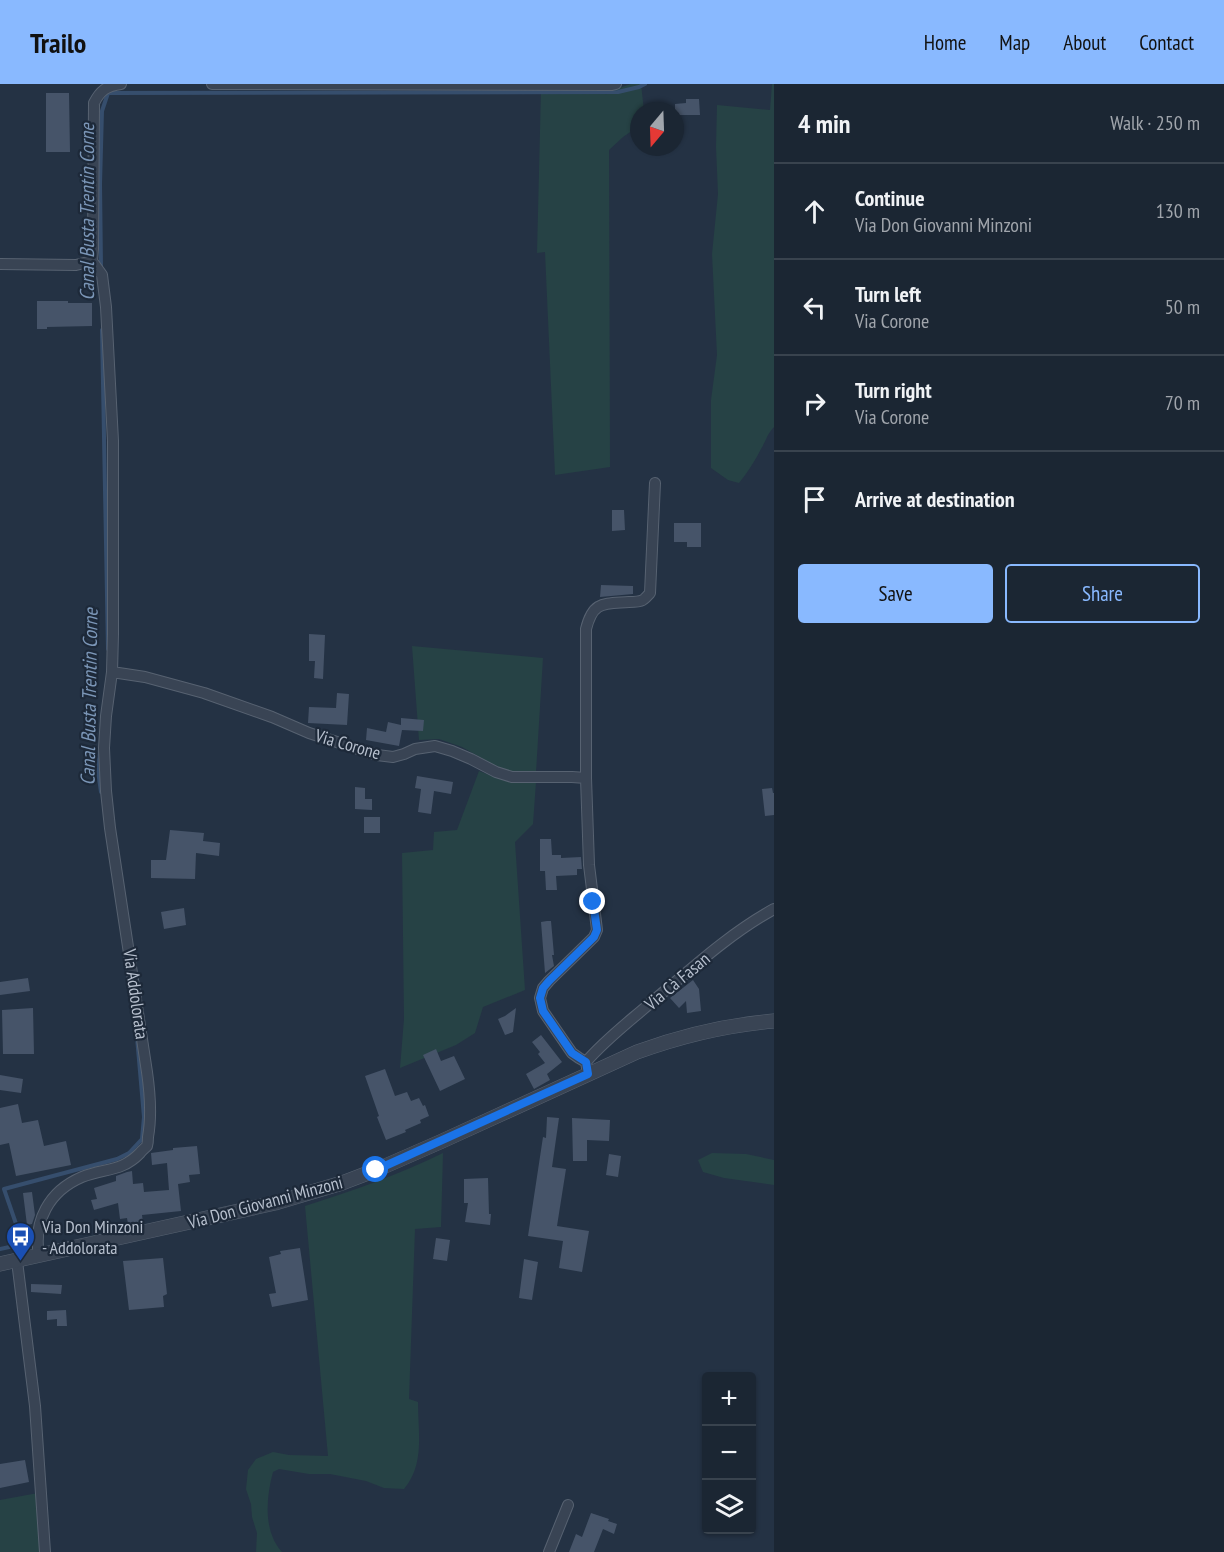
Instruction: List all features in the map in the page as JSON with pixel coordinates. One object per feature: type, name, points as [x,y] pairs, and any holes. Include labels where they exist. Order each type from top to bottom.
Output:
[{"type":"street","points":[[0,264],[75,265],[92,261],[94,103],[102,90],[121,84]]},
{"type":"street","points":[[212,84],[600,86],[616,84]]},
{"type":"street","name":"Via Addolorata","points":[[39,1256],[38,1227],[49,1201],[83,1176],[109,1171],[132,1161],[147,1146],[150,1127],[151,1100],[106,791],[105,738],[113,634],[112,417],[102,275],[92,261]]},
{"type":"street","points":[[587,1068],[572,1053],[543,1011],[540,998],[543,988],[594,937],[597,930],[589,865],[586,778],[586,629],[588,619],[602,603],[643,600],[650,593],[655,483]]},
{"type":"street","name":"Via Corone","points":[[111,672],[145,677],[204,693],[309,733],[377,755],[393,757],[415,749],[435,746],[512,777],[586,778]]},
{"type":"street","name":"Via Cà Fasan","points":[[587,1068],[609,1038],[726,939],[774,909]]},
{"type":"street","name":"Via Don Giovanni Minzoni","points":[[0,1264],[265,1205],[342,1183],[431,1146],[587,1068],[683,1037],[726,1027],[774,1021]]},
{"type":"street","points":[[17,1261],[35,1406],[45,1552]]},
{"type":"street","points":[[549,1552],[568,1505]]},
{"type":"green space","points":[[631,84],[641,84],[643,102],[630,102],[630,132],[609,150],[610,467],[555,475],[545,252],[537,253],[541,90],[613,90]]},
{"type":"green space","points":[[772,84],[774,84],[774,427],[739,483],[728,480],[711,468],[711,400],[717,355],[712,254],[718,194],[717,105],[770,110]]},
{"type":"green space","points":[[412,646],[543,658],[536,772],[507,771],[462,747],[439,739],[419,740]]},
{"type":"green space","points":[[479,771],[505,781],[536,782],[533,824],[515,842],[525,990],[483,1007],[475,1033],[456,1045],[400,1068],[404,1019],[402,853],[433,850],[434,832],[457,830]]},
{"type":"green space","points":[[443,1153],[441,1227],[415,1229],[409,1399],[418,1402],[419,1448],[411,1479],[404,1489],[384,1488],[366,1481],[330,1474],[309,1474],[279,1469],[273,1472],[268,1514],[272,1534],[282,1552],[256,1552],[257,1533],[246,1489],[248,1470],[256,1459],[273,1452],[289,1455],[328,1456],[305,1206],[375,1182]]},
{"type":"green space","points":[[712,1153],[746,1154],[774,1160],[774,1185],[724,1178],[703,1172],[698,1160]]},
{"type":"green space","points":[[38,1493],[42,1552],[0,1552],[0,1500]]},
{"type":"building","points":[[46,93],[69,93],[70,152],[46,152]]},
{"type":"building","points":[[686,99],[699,99],[700,115],[684,115],[684,103]]},
{"type":"building","points":[[37,301],[92,303],[92,326],[37,329]]},
{"type":"building","points":[[612,510],[624,510],[625,530],[612,531]]},
{"type":"building","points":[[674,523],[701,523],[701,547],[687,547],[687,542],[674,542]]},
{"type":"building","points":[[601,585],[633,586],[633,594],[600,597]]},
{"type":"building","points":[[309,634],[325,635],[323,679],[314,678],[315,661],[309,661]]},
{"type":"building","points":[[337,693],[349,694],[347,725],[308,723],[309,707],[336,708]]},
{"type":"building","points":[[401,718],[424,720],[423,731],[402,730],[399,746],[366,740],[367,728],[386,732],[388,722],[401,725]]},
{"type":"building","points":[[417,776],[453,782],[451,794],[434,791],[431,814],[418,812],[421,789],[415,788]]},
{"type":"building","points":[[355,787],[365,788],[365,799],[372,799],[372,810],[355,809]]},
{"type":"building","points":[[772,788],[774,815],[765,816],[762,789]]},
{"type":"building","points":[[364,817],[380,817],[380,833],[364,833]]},
{"type":"building","points":[[170,830],[204,833],[203,841],[220,843],[219,856],[196,853],[195,879],[151,878],[151,860],[166,860]]},
{"type":"building","points":[[540,839],[551,839],[552,855],[561,855],[561,858],[581,857],[582,869],[577,869],[577,875],[556,876],[557,890],[546,890],[545,871],[540,871]]},
{"type":"building","points":[[184,908],[186,925],[164,929],[161,912]]},
{"type":"building","points":[[551,921],[554,966],[545,973],[541,922]]},
{"type":"building","points":[[28,978],[30,991],[0,995],[0,982]]},
{"type":"building","points":[[693,980],[699,989],[701,1011],[687,1013],[686,1001],[679,1008],[670,998]]},
{"type":"building","points":[[33,1008],[34,1054],[3,1054],[2,1010]]},
{"type":"building","points":[[516,1008],[513,1032],[505,1035],[498,1019]]},
{"type":"building","points":[[541,1035],[562,1062],[547,1074],[550,1080],[534,1089],[526,1074],[545,1063],[532,1042]]},
{"type":"building","points":[[436,1049],[441,1061],[454,1056],[465,1079],[440,1091],[423,1055]]},
{"type":"building","points":[[385,1069],[395,1096],[407,1092],[411,1101],[419,1098],[423,1106],[425,1105],[429,1116],[420,1120],[421,1123],[405,1130],[406,1132],[386,1140],[365,1076]]},
{"type":"building","points":[[0,1075],[23,1079],[21,1093],[0,1090]]},
{"type":"building","points":[[18,1104],[22,1123],[38,1120],[44,1146],[66,1141],[71,1165],[16,1176],[9,1143],[0,1145],[0,1108]]},
{"type":"building","points":[[547,1117],[559,1118],[552,1167],[566,1169],[557,1226],[589,1231],[582,1272],[559,1268],[563,1241],[528,1236],[543,1137],[546,1138]]},
{"type":"building","points":[[572,1118],[610,1120],[609,1141],[587,1140],[587,1161],[573,1161]]},
{"type":"building","points":[[197,1146],[200,1174],[189,1175],[190,1182],[178,1184],[181,1211],[142,1215],[143,1223],[128,1224],[127,1218],[120,1219],[118,1203],[94,1210],[91,1200],[97,1199],[94,1188],[116,1181],[116,1176],[127,1172],[132,1171],[133,1184],[143,1183],[144,1192],[169,1190],[167,1163],[152,1165],[151,1153]]},
{"type":"building","points":[[609,1154],[621,1156],[618,1177],[606,1175]]},
{"type":"building","points":[[488,1178],[490,1225],[465,1222],[468,1203],[464,1203],[464,1179]]},
{"type":"building","points":[[32,1192],[35,1215],[32,1224],[27,1225],[23,1193]]},
{"type":"building","points":[[436,1238],[450,1240],[447,1261],[433,1259]]},
{"type":"building","points":[[300,1248],[308,1300],[272,1307],[269,1294],[276,1293],[269,1257],[281,1254],[280,1251]]},
{"type":"building","points":[[163,1258],[167,1294],[163,1296],[164,1307],[129,1310],[123,1261]]},
{"type":"building","points":[[524,1259],[538,1262],[532,1300],[519,1298]]},
{"type":"building","points":[[31,1284],[62,1285],[61,1294],[31,1292]]},
{"type":"building","points":[[66,1310],[67,1326],[57,1326],[57,1319],[47,1320],[47,1311]]},
{"type":"building","points":[[25,1460],[29,1482],[0,1488],[0,1464]]},
{"type":"building","points":[[591,1513],[617,1524],[614,1534],[603,1529],[594,1552],[569,1552],[576,1534],[582,1537]]},
{"type":"waterway","points":[[108,93],[618,92],[645,84]]},
{"type":"waterway","name":"Canal Busta Trentin Corne","points":[[101,268],[102,111],[108,93]]},
{"type":"waterway","name":"Canal Busta Trentin Corne","points":[[102,330],[108,649]]},
{"type":"waterway","name":"Canal Busta Trentin Corne","points":[[100,752],[98,771],[101,792]]},
{"type":"waterway","name":"Canal Busta Trentin Corne","points":[[0,1249],[23,1244],[4,1189],[117,1159],[129,1153],[142,1139],[144,1117],[137,1037]]},
{"type":"place","name":"Via Don Minzoni - Addolorata","points":[[21,1262]]},
{"type":"route","points":[[376,1170],[588,1074],[586,1062],[572,1053],[543,1011],[540,998],[543,988],[549,981],[594,937],[597,930],[593,902]]}]
